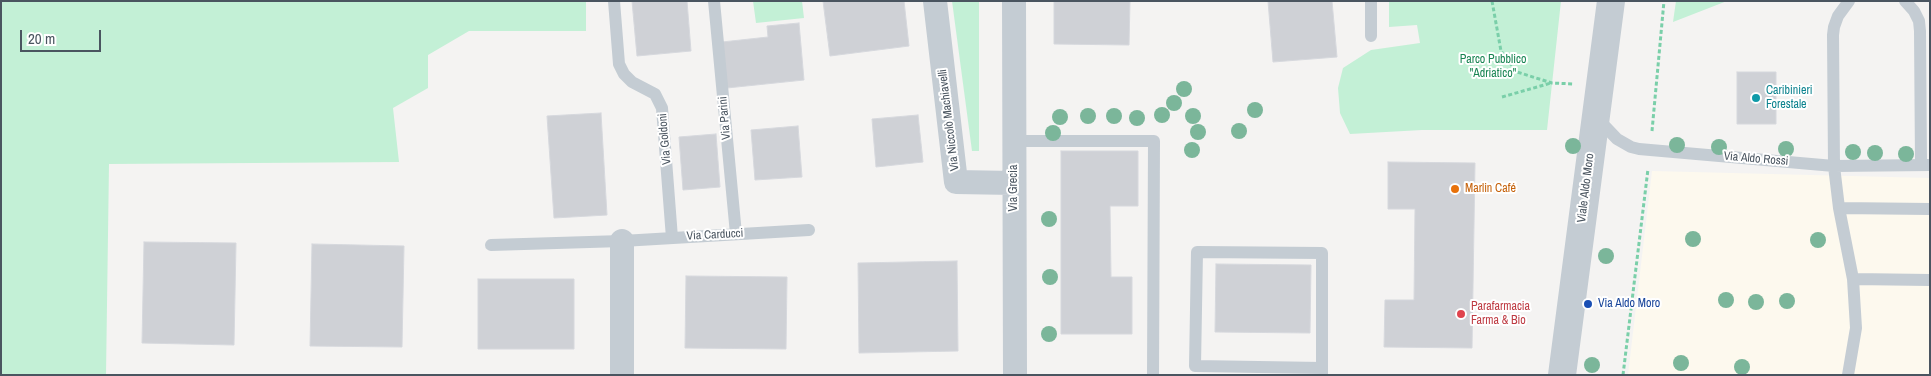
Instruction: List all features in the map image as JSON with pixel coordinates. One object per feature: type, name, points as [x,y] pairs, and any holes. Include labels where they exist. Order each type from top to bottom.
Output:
[{"type":"street","name":"Via Niccolò Machiavelli","points":[[935,1],[956,182],[1014,183]]},
{"type":"street","name":"Via Grecia","points":[[1014,1],[1015,375]]},
{"type":"street","name":"Viale Aldo Moro","points":[[1562,375],[1611,1]]},
{"type":"street","points":[[613,241],[622,375]]},
{"type":"lane","name":"Via Goldoni","points":[[614,1],[619,64],[624,74],[632,82],[655,94],[662,108],[672,238]]},
{"type":"lane","name":"Via Parini","points":[[714,1],[736,234]]},
{"type":"lane","points":[[1371,1],[1371,36]]},
{"type":"lane","points":[[1848,375],[1856,328],[1853,279],[1839,208],[1834,166],[1834,27],[1838,16],[1850,1]]},
{"type":"lane","points":[[1906,2],[1919,21],[1925,165]]},
{"type":"lane","name":"Via Aldo Rossi","points":[[1596,116],[1617,139],[1631,147],[1640,149],[1834,166],[1925,165]]},
{"type":"lane","points":[[1014,140],[1154,141],[1153,375]]},
{"type":"lane","points":[[1839,208],[1930,209]]},
{"type":"lane","name":"Via Carducci","points":[[491,245],[613,241],[809,230]]},
{"type":"lane","points":[[1197,252],[1322,254],[1322,371],[1195,366],[1197,252]]},
{"type":"lane","points":[[1853,279],[1930,280]]},
{"type":"path","points":[[1492,1],[1501,51],[1518,72],[1552,83],[1600,85]]},
{"type":"path","points":[[1652,134],[1664,1]]},
{"type":"path","points":[[1502,97],[1552,83]]},
{"type":"path","points":[[1622,375],[1647,179]]},
{"type":"shaded area","points":[[1652,171],[1930,178],[1930,375],[1628,375]]},
{"type":"green space","points":[[1,1],[586,1],[586,31],[469,31],[428,55],[428,88],[393,108],[399,162],[109,164],[106,375],[1,375]]},
{"type":"green space","points":[[753,1],[802,1],[804,18],[756,23]]},
{"type":"green space","points":[[952,1],[979,1],[979,151],[972,151]]},
{"type":"green space","name":"Parco Pubblico \"Adriatico\"","points":[[1389,1],[1561,1],[1547,130],[1422,130],[1350,134],[1340,113],[1338,88],[1343,68],[1371,50],[1420,43],[1417,25],[1389,27]]},
{"type":"green space","points":[[1676,1],[1727,1],[1673,22]]},
{"type":"building","points":[[632,1],[687,1],[691,51],[637,56]]},
{"type":"building","points":[[823,1],[904,1],[909,46],[830,56]]},
{"type":"building","points":[[1054,1],[1130,1],[1129,45],[1054,44]]},
{"type":"building","points":[[1268,1],[1332,1],[1337,57],[1273,62]]},
{"type":"building","points":[[799,23],[804,80],[727,88],[722,42],[768,37],[767,26]]},
{"type":"building","name":"Caribinieri Forestale","points":[[1737,72],[1776,72],[1776,124],[1737,124]]},
{"type":"building","points":[[601,113],[607,215],[554,218],[547,116]]},
{"type":"building","points":[[918,115],[923,162],[876,167],[872,119]]},
{"type":"building","points":[[798,126],[802,177],[755,180],[751,130]]},
{"type":"building","points":[[716,134],[720,187],[683,190],[679,137]]},
{"type":"building","points":[[1061,151],[1138,151],[1138,206],[1110,206],[1111,277],[1132,277],[1132,334],[1061,334]]},
{"type":"building","points":[[1388,162],[1475,163],[1472,348],[1384,347],[1385,300],[1414,300],[1415,209],[1388,209]]},
{"type":"building","points":[[144,242],[236,243],[234,345],[142,343]]},
{"type":"building","points":[[312,244],[404,246],[402,347],[310,346]]},
{"type":"building","points":[[957,261],[958,351],[859,353],[858,263]]},
{"type":"building","points":[[1216,264],[1311,265],[1310,333],[1215,332]]},
{"type":"building","points":[[686,276],[787,277],[786,349],[685,348]]},
{"type":"building","points":[[478,279],[574,279],[574,349],[478,349]]},
{"type":"place","name":"Caribinieri Forestale","points":[[1756,98]]},
{"type":"place","name":"Marlin Café","points":[[1455,189]]},
{"type":"place","name":"Via Aldo Moro","points":[[1588,304]]},
{"type":"place","name":"Parafarmacia Farma & Bio","points":[[1461,314]]}]
